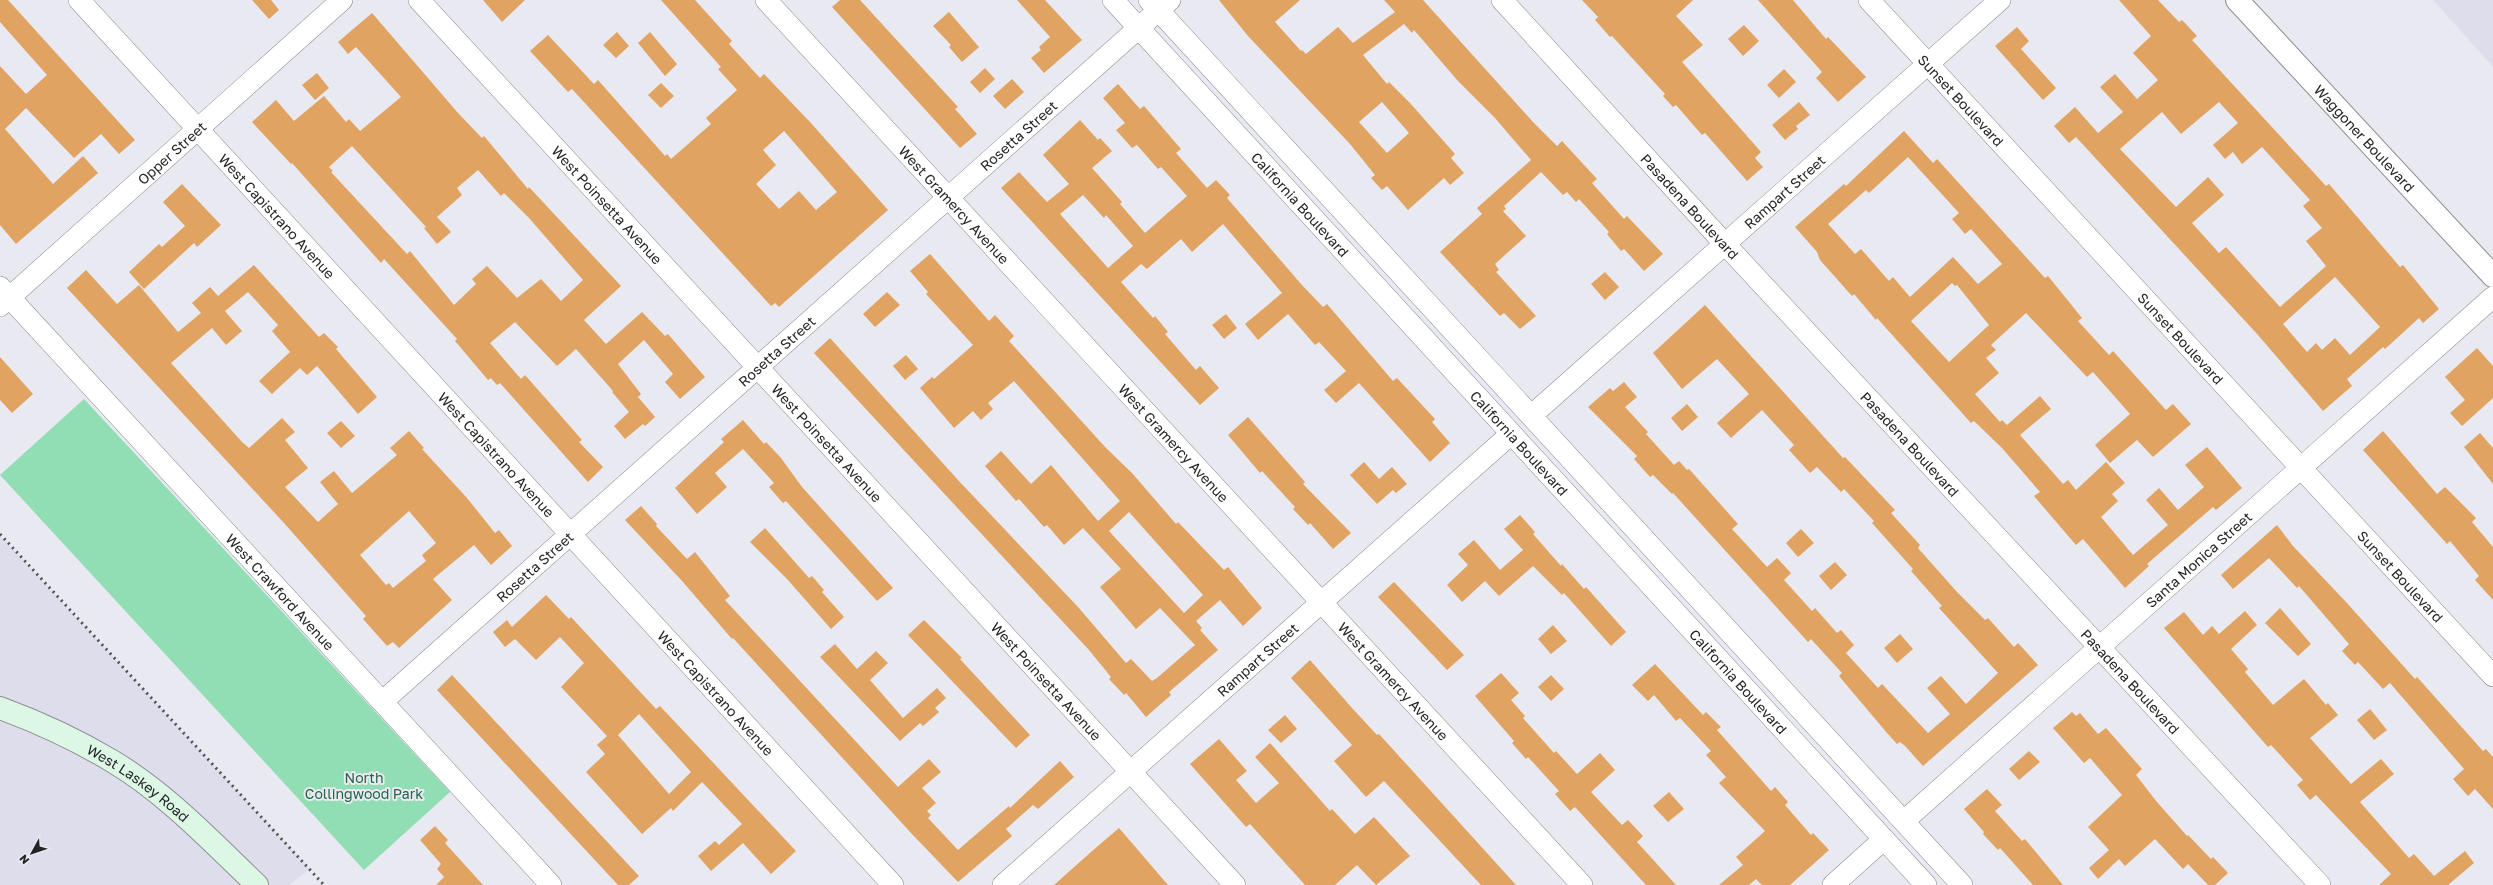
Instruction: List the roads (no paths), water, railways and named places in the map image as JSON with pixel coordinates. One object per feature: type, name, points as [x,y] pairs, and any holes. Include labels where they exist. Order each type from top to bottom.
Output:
[{"type":"main road","name":"West Laskey Road","points":[[0,708],[60,734],[113,762],[158,795],[198,828],[257,885]]},
{"type":"street","name":"West Capistrano Avenue","points":[[79,0],[569,535],[893,885]]},
{"type":"street","name":"Opper Street","points":[[3,297],[198,129],[342,0]]},
{"type":"street","name":"West Poinsetta Avenue","points":[[419,0],[1235,885]]},
{"type":"street","name":"West Gramercy Avenue","points":[[766,0],[1582,885]]},
{"type":"street","name":"California Boulevard","points":[[1113,0],[1325,229],[1511,434],[1700,637],[1926,885]]},
{"type":"street","name":"Pasadena Boulevard","points":[[1502,0],[1724,243],[2101,647],[2320,885]]},
{"type":"street","name":"Sunset Boulevard","points":[[1869,0],[2493,676]]},
{"type":"street","name":"Rampart Street","points":[[1532,415],[1702,265],[1724,243],[2000,0]]},
{"type":"street","name":"Waggoner Boulevard","points":[[2237,0],[2493,276]]},
{"type":"street","name":"Rosetta Street","points":[[382,702],[1139,28],[1159,3]]},
{"type":"street","name":"California Boulevard","points":[[1159,3],[1343,212],[1719,618],[1962,885]]},
{"type":"street","points":[[1325,229],[1343,212]]},
{"type":"street","name":"West Crawford Avenue","points":[[3,297],[551,885]]},
{"type":"street","name":"Santa Monica Street","points":[[1904,822],[2493,297]]},
{"type":"street","points":[[1511,434],[1508,415],[1513,410],[1532,415]]},
{"type":"street","name":"Rampart Street","points":[[1003,885],[1511,434]]},
{"type":"street","points":[[1700,637],[1719,618]]},
{"type":"street","points":[[1833,885],[1884,839],[1882,823],[1889,816],[1904,822]]},
{"type":"railway","points":[[0,534],[324,885]]},
{"type":"park label","name":"North Collingwood Park","points":[[364,786]]}]
